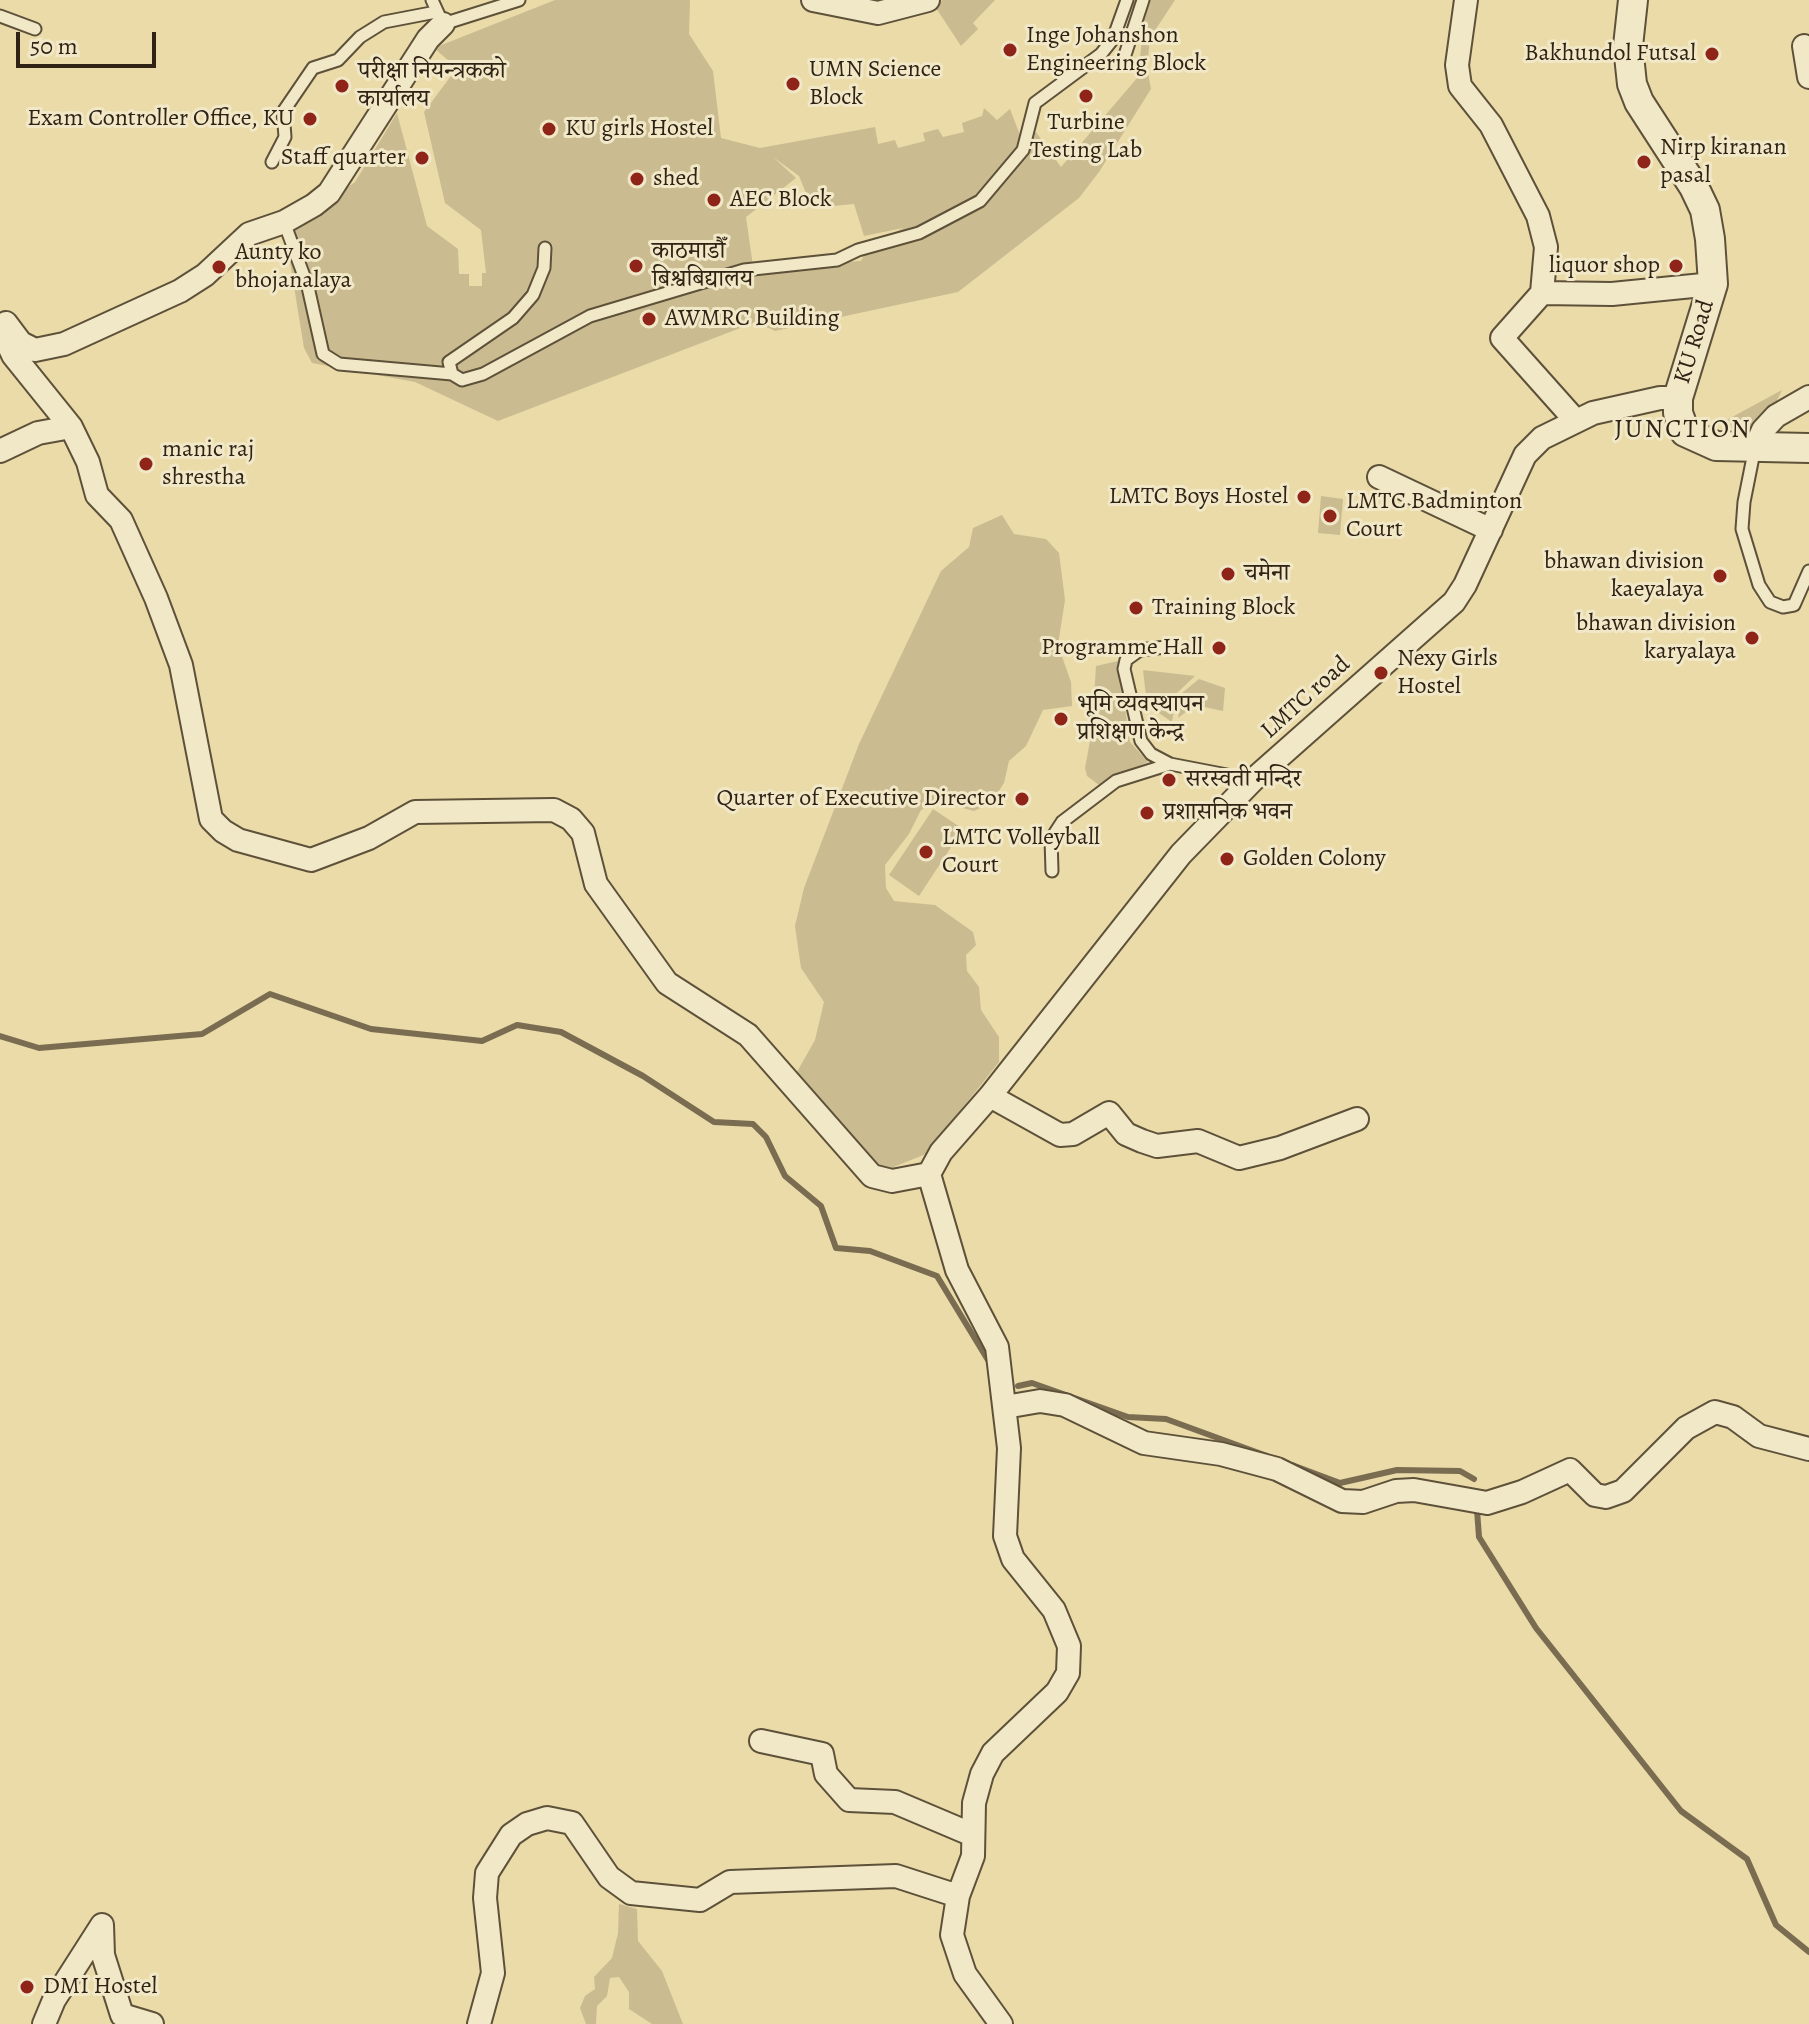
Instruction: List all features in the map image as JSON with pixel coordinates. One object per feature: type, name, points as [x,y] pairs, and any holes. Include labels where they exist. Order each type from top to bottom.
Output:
[{"type":"street","points":[[813,0],[878,13],[928,0]]},
{"type":"street","points":[[1466,0],[1457,65],[1460,86],[1491,125],[1538,216],[1546,247],[1542,293],[1502,338],[1576,421]]},
{"type":"street","name":"KU Road","points":[[1633,0],[1628,46],[1632,84],[1705,210],[1713,284],[1678,398],[1681,422],[1685,432],[1692,437],[1716,446],[1809,448]]},
{"type":"street","points":[[0,316],[21,343],[35,350],[45,350],[180,291],[205,275],[249,234],[284,222],[329,193],[428,39],[437,12]]},
{"type":"street","points":[[1804,46],[1809,77]]},
{"type":"street","points":[[1542,293],[1612,294],[1713,284]]},
{"type":"street","points":[[0,326],[13,355],[71,427],[88,462],[97,495],[121,520],[156,598],[181,665],[211,819],[223,831],[238,840],[311,860],[369,838],[415,812],[554,810],[571,819],[583,833],[596,884],[667,983],[748,1035],[872,1176],[892,1181],[929,1174],[957,1270],[990,1329],[1000,1367],[1009,1448],[1005,1536],[1013,1559],[1054,1610],[1069,1646],[1068,1673],[1057,1692],[993,1753],[982,1774],[974,1803],[973,1856],[958,1896],[952,1935],[965,1974],[1001,2024]]},
{"type":"street","points":[[1756,446],[1763,430],[1776,416],[1809,397]]},
{"type":"street","name":"LMTC road","points":[[929,1174],[941,1152],[990,1096],[1142,899],[1253,780],[1454,602],[1525,455],[1542,438],[1576,421],[1660,398],[1678,398]]},
{"type":"street","points":[[0,451],[38,433],[71,427]]},
{"type":"street","points":[[1379,477],[1491,530]]},
{"type":"street","points":[[990,1096],[1060,1135],[1073,1134],[1109,1113],[1126,1134],[1142,1141],[1157,1146],[1198,1141],[1239,1158],[1280,1148],[1357,1119]]},
{"type":"street","points":[[1004,1403],[1040,1401],[1065,1405],[1095,1416],[1144,1443],[1221,1454],[1277,1469],[1342,1501],[1363,1502],[1396,1491],[1414,1490],[1487,1503],[1522,1492],[1570,1470],[1595,1495],[1606,1497],[1623,1491],[1686,1428],[1715,1412],[1733,1417],[1759,1436],[1809,1449]]},
{"type":"street","points":[[761,1741],[822,1754],[826,1774],[849,1800],[895,1802],[973,1835]]},
{"type":"street","points":[[479,2024],[493,1973],[485,1898],[487,1873],[511,1835],[527,1824],[547,1818],[572,1823],[609,1877],[631,1893],[700,1900],[730,1882],[896,1876],[958,1896]]},
{"type":"street","points":[[44,2024],[54,2000],[102,1925],[103,1955],[122,2015],[152,2024]]},
{"type":"lane","points":[[272,162],[285,137],[283,112],[313,68],[338,60],[360,37],[384,22],[519,0]]},
{"type":"lane","points":[[284,222],[308,287],[323,354],[339,364],[452,374],[462,380],[483,374],[590,316],[744,270],[837,260],[919,233],[980,201],[1023,150],[1035,103],[1101,54],[1113,39],[1127,0]]},
{"type":"lane","points":[[1123,61],[1143,0]]},
{"type":"lane","points":[[0,16],[35,29]]},
{"type":"lane","points":[[452,374],[449,362],[513,318],[533,295],[544,268],[545,248]]},
{"type":"lane","points":[[1756,446],[1744,502],[1742,529],[1759,585],[1770,602],[1783,607],[1794,605],[1809,571]]},
{"type":"lane","points":[[1174,646],[1130,655],[1124,669],[1141,741],[1151,754],[1170,764],[1253,780]]},
{"type":"lane","points":[[1052,871],[1051,839],[1062,822],[1116,781],[1170,764]]},
{"type":"shaded area","points":[[555,0],[690,0],[689,34],[713,71],[721,138],[760,148],[875,127],[878,144],[895,140],[898,148],[925,141],[923,133],[938,129],[943,137],[964,132],[962,123],[982,116],[984,108],[997,120],[1010,109],[1020,135],[1036,132],[1061,167],[1138,77],[1146,0],[1175,0],[1150,38],[1147,67],[1151,89],[1099,172],[1079,198],[958,292],[775,331],[756,322],[498,421],[415,382],[312,363],[304,348],[285,231],[355,182],[397,113],[427,226],[458,249],[459,274],[469,274],[469,286],[482,286],[482,273],[486,273],[481,230],[445,203],[424,112],[457,68],[434,48]],"holes":[[[773,157],[799,176],[812,208],[854,204],[864,236],[903,228],[868,248],[861,261],[753,266],[746,217],[796,178]]]},
{"type":"shaded area","points":[[942,0],[995,0],[973,23],[978,29],[961,46],[936,8]]},
{"type":"shaded area","points":[[1782,390],[1772,411],[1752,432],[1723,427],[1723,422]]},
{"type":"shaded area","name":"LMTC Badminton Court","points":[[1321,496],[1343,499],[1340,535],[1318,533]]},
{"type":"shaded area","points":[[1002,515],[1014,534],[1046,539],[1059,553],[1065,600],[1058,645],[1071,682],[1072,706],[1043,710],[1026,746],[1009,761],[1004,783],[991,803],[974,811],[944,803],[929,805],[921,810],[909,834],[885,865],[886,888],[894,901],[935,905],[973,932],[976,945],[966,955],[967,971],[979,987],[981,1010],[999,1037],[999,1062],[926,1154],[891,1168],[876,1165],[793,1079],[815,1040],[824,1002],[801,968],[795,926],[804,888],[859,744],[941,571],[969,547],[973,528]]},
{"type":"shaded area","points":[[1118,661],[1130,742],[1148,762],[1099,785],[1087,776],[1085,768],[1092,730],[1096,666]]},
{"type":"shaded area","points":[[1143,670],[1195,676],[1177,693],[1172,722],[1147,705]]},
{"type":"shaded area","points":[[1199,679],[1225,688],[1223,711],[1195,705],[1178,718],[1182,693]]},
{"type":"shaded area","name":"LMTC Volleyball Court","points":[[933,809],[963,829],[919,896],[889,875]]},
{"type":"shaded area","points":[[619,1904],[637,1909],[638,1941],[662,1971],[683,2024],[652,2024],[629,2009],[629,1992],[619,1977],[610,1978],[607,1996],[597,2006],[596,2024],[586,2024],[580,2008],[585,1996],[595,1989],[594,1977],[612,1958],[618,1933]]},
{"type":"waterway","points":[[0,1036],[39,1048],[202,1034],[270,994],[371,1029],[482,1041],[517,1025],[561,1032],[643,1076],[714,1122],[753,1124],[766,1137],[785,1176],[821,1206],[836,1248],[870,1251],[937,1276],[991,1365]]},
{"type":"waterway","points":[[1018,1386],[1032,1383],[1128,1417],[1166,1419],[1267,1456]]},
{"type":"waterway","points":[[1292,1465],[1340,1483],[1397,1470],[1460,1471],[1474,1479]]},
{"type":"waterway","points":[[1477,1510],[1479,1537],[1536,1628],[1681,1811],[1747,1859],[1776,1925],[1809,1952]]},
{"type":"place","name":"Inge Johanshon Engineering Block","points":[[1010,50]]},
{"type":"place","name":"Bakhundol Futsal","points":[[1712,54]]},
{"type":"place","name":"UMN Science Block","points":[[793,84]]},
{"type":"place","name":"परीक्षा नियन्त्रकको कार्यालय","points":[[342,86]]},
{"type":"place","name":"Turbine Testing Lab","points":[[1086,96]]},
{"type":"place","name":"Exam Controller Office, KU","points":[[310,119]]},
{"type":"place","name":"KU girls Hostel","points":[[549,129]]},
{"type":"place","name":"Staff quarter","points":[[422,158]]},
{"type":"place","name":"Nirp kiranan pasal","points":[[1644,162]]},
{"type":"place","name":"shed","points":[[637,179]]},
{"type":"place","name":"AEC Block","points":[[714,200]]},
{"type":"place","name":"काठमाडौँ बिश्वबिद्यालय","points":[[636,266]]},
{"type":"place","name":"liquor shop","points":[[1676,266]]},
{"type":"place","name":"Aunty ko bhojanalaya","points":[[219,267]]},
{"type":"place","name":"AWMRC Building","points":[[649,319]]},
{"type":"place","name":"manic raj shrestha","points":[[146,464]]},
{"type":"place","name":"LMTC Boys Hostel","points":[[1304,497]]},
{"type":"place","name":"LMTC Badminton Court","points":[[1330,516]]},
{"type":"place","name":"चमेना","points":[[1228,574]]},
{"type":"place","name":"bhawan division kaeyalaya","points":[[1720,576]]},
{"type":"place","name":"Training Block","points":[[1136,608]]},
{"type":"place","name":"bhawan division karyalaya","points":[[1752,638]]},
{"type":"place","name":"Programme Hall","points":[[1219,648]]},
{"type":"place","name":"Nexy Girls Hostel","points":[[1381,673]]},
{"type":"place","name":"भूमि व्यवस्थापन प्रशिक्षण केन्द्र","points":[[1061,719]]},
{"type":"place","name":"सरस्वती मन्दिर","points":[[1169,780]]},
{"type":"place","name":"Quarter of Executive Director","points":[[1022,799]]},
{"type":"place","name":"प्रशासनिक भवन","points":[[1147,813]]},
{"type":"place","name":"LMTC Volleyball Court","points":[[926,852]]},
{"type":"place","name":"Golden Colony","points":[[1227,859]]},
{"type":"place","name":"DMI Hostel","points":[[27,1987]]},
{"type":"district","name":"JUNCTION","points":[[1683,431]]}]
